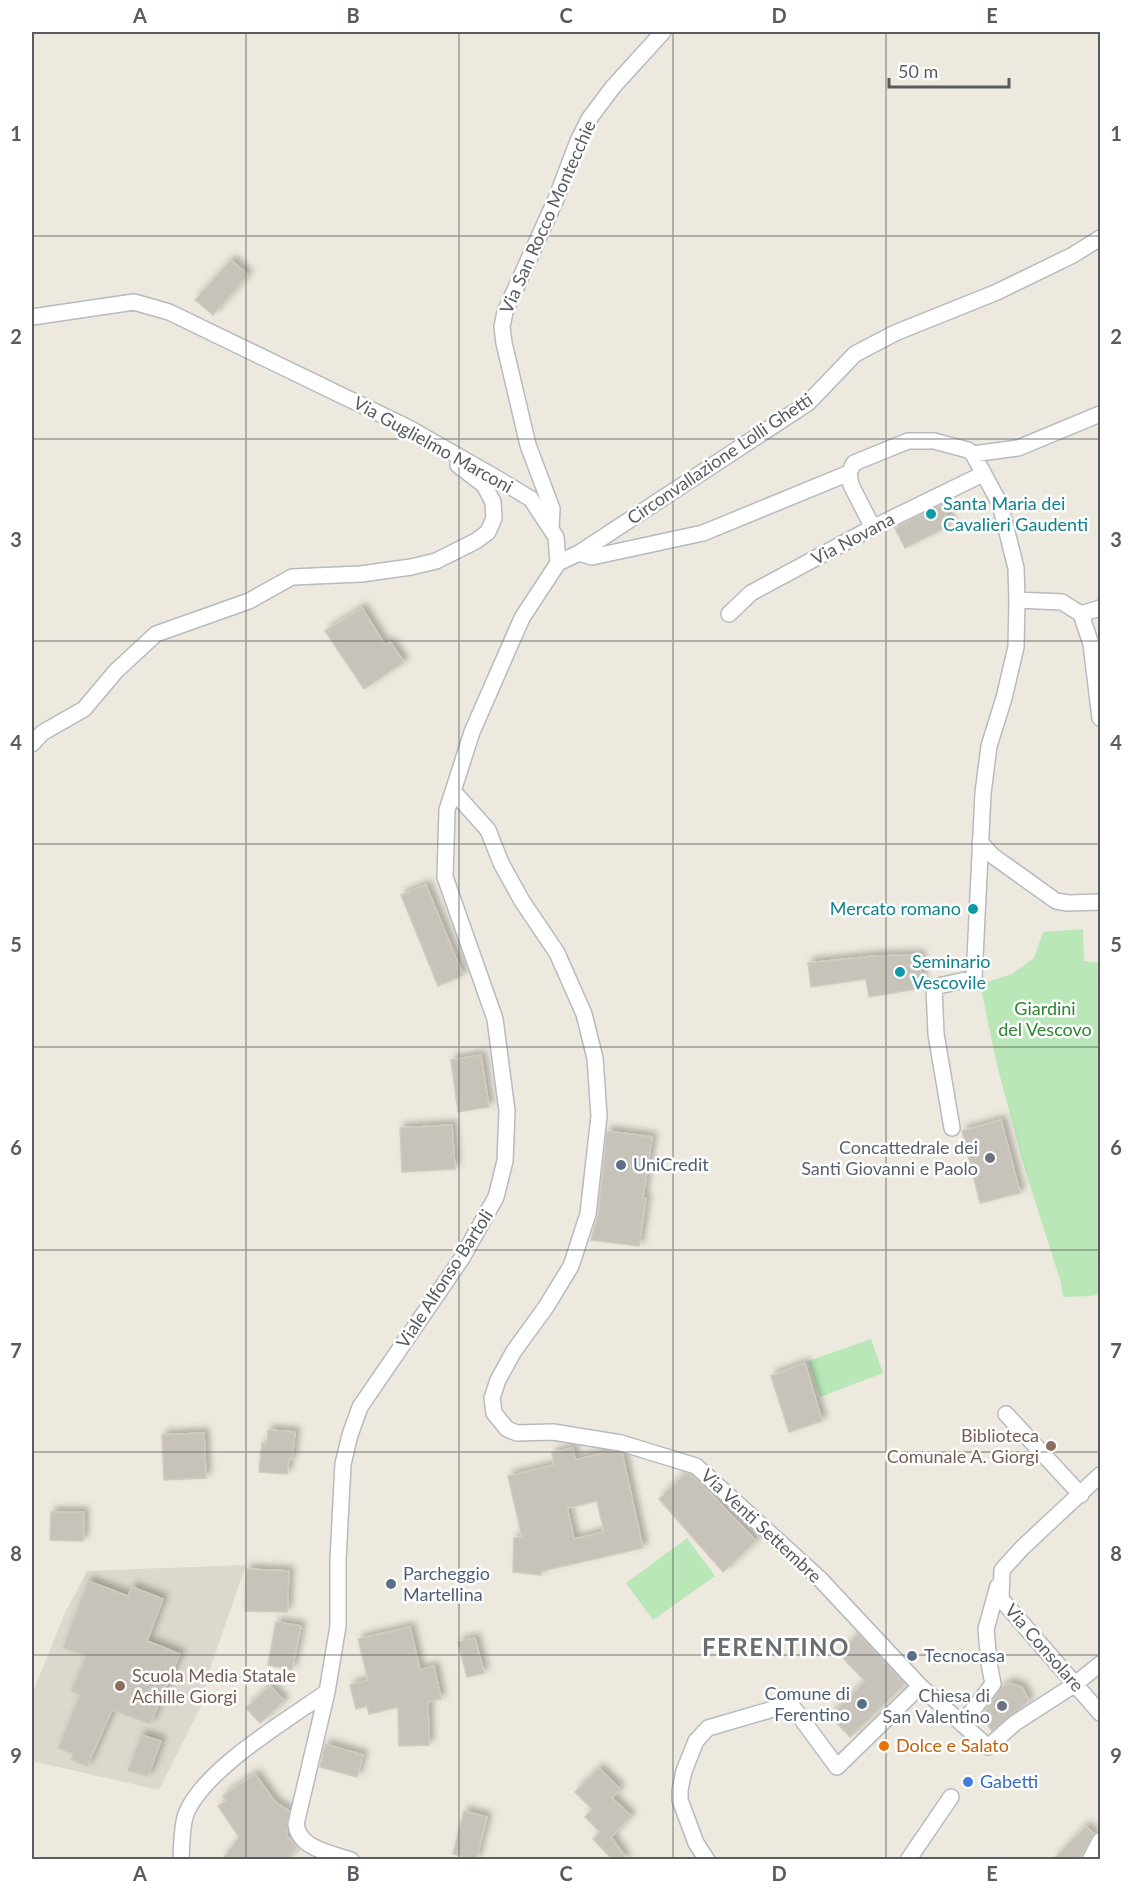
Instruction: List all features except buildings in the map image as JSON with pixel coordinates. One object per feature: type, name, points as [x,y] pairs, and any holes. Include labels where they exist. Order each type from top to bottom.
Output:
[{"type":"street","name":"Via San Rocco Montecchie","points":[[551,529],[552,509],[528,446],[504,343],[502,327],[505,312],[589,119],[613,87],[663,32]]},
{"type":"street","name":"Circonvallazione Lolli Ghetti","points":[[558,563],[579,553],[808,403],[855,354],[895,333],[997,292],[1073,255],[1101,238]]},
{"type":"street","name":"Via Guglielmo Marconi","points":[[32,317],[134,302],[169,312],[408,428],[531,499],[556,537],[558,563]]},
{"type":"street","points":[[973,454],[1018,448],[1101,414]]},
{"type":"street","points":[[873,528],[851,485],[849,472],[854,463],[908,441],[934,441],[962,448],[973,454],[1000,504],[1016,568],[1016,647],[1004,698],[989,746],[983,794],[974,978],[934,987],[936,1034],[952,1128]]},
{"type":"street","points":[[32,744],[42,733],[84,709],[116,671],[156,634],[249,601],[292,577],[361,574],[411,567],[436,561],[476,541],[488,532],[494,518],[493,502],[484,485],[455,463],[452,453]]},
{"type":"street","points":[[579,553],[592,557],[703,533],[849,472]]},
{"type":"street","name":"Via Novana","points":[[729,614],[751,593],[873,528],[983,474]]},
{"type":"street","points":[[453,791],[472,732],[522,618],[558,563]]},
{"type":"street","points":[[1017,600],[1062,602],[1081,614],[1090,644],[1101,718]]},
{"type":"street","points":[[1081,614],[1101,608]]},
{"type":"street","name":"Via Venti Settembre","points":[[453,791],[488,830],[501,863],[522,901],[557,953],[584,1014],[595,1058],[599,1116],[588,1214],[571,1266],[546,1307],[514,1351],[498,1380],[492,1398],[494,1413],[500,1422],[507,1429],[517,1433],[553,1432],[621,1443],[696,1466],[820,1579],[920,1686],[988,1747],[1015,1723],[1074,1685]]},
{"type":"street","name":"Viale Alfonso Bartoli","points":[[351,1860],[312,1847],[297,1832],[296,1824],[327,1692],[338,1626],[338,1548],[343,1464],[360,1407],[462,1257],[491,1208],[505,1161],[507,1112],[495,1019],[445,877],[447,810],[453,791]]},
{"type":"street","points":[[980,842],[993,856],[1056,902],[1101,902]]},
{"type":"street","points":[[1006,1414],[1081,1495]]},
{"type":"street","points":[[962,1724],[993,1684],[988,1664],[986,1629],[1002,1570],[1022,1548],[1101,1475]]},
{"type":"street","name":"Via Consolare","points":[[1002,1570],[1001,1599],[1074,1685],[1101,1713]]},
{"type":"street","points":[[1074,1685],[1101,1664]]},
{"type":"street","points":[[707,1860],[696,1844],[680,1800],[680,1790],[692,1748],[701,1733],[708,1728],[780,1707],[792,1706],[837,1767],[920,1686]]},
{"type":"street","points":[[181,1860],[186,1816],[195,1796],[224,1766],[327,1692]]},
{"type":"street","points":[[908,1860],[951,1797]]},
{"type":"street","points":[[1090,1860],[1101,1841]]},
{"type":"shaded area","name":"Scuola Media Statale Achille Giorgi","points":[[246,1565],[207,1677],[202,1704],[159,1790],[32,1761],[32,1694],[65,1613],[87,1571]]},
{"type":"green space","name":"Giardini del Vescovo","points":[[1083,929],[1084,961],[1100,963],[1100,1294],[1063,1297],[1061,1283],[1022,1160],[997,1065],[980,984],[1012,974],[1034,958],[1043,932]]},
{"type":"green space","points":[[871,1339],[883,1373],[820,1397],[808,1361]]},
{"type":"green space","points":[[687,1538],[715,1576],[653,1620],[626,1583]]},
{"type":"place","name":"Santa Maria dei Cavalieri Gaudenti","points":[[931,514]]},
{"type":"place","name":"Mercato romano","points":[[973,909]]},
{"type":"place","name":"Seminario Vescovile","points":[[900,972]]},
{"type":"place","name":"Concattedrale dei Santi Giovanni e Paolo","points":[[990,1158]]},
{"type":"place","name":"UniCredit","points":[[621,1165]]},
{"type":"place","name":"Biblioteca Comunale A. Giorgi","points":[[1051,1446]]},
{"type":"place","name":"Parcheggio Martellina","points":[[391,1584]]},
{"type":"place","name":"Tecnocasa","points":[[912,1656]]},
{"type":"place","name":"Scuola Media Statale Achille Giorgi","points":[[120,1686]]},
{"type":"place","name":"Comune di Ferentino","points":[[862,1704]]},
{"type":"place","name":"Chiesa di San Valentino","points":[[1002,1706]]},
{"type":"place","name":"Dolce e Salato","points":[[884,1746]]},
{"type":"place","name":"Gabetti","points":[[968,1782]]},
{"type":"district","name":"FERENTINO","points":[[776,1648]]}]
